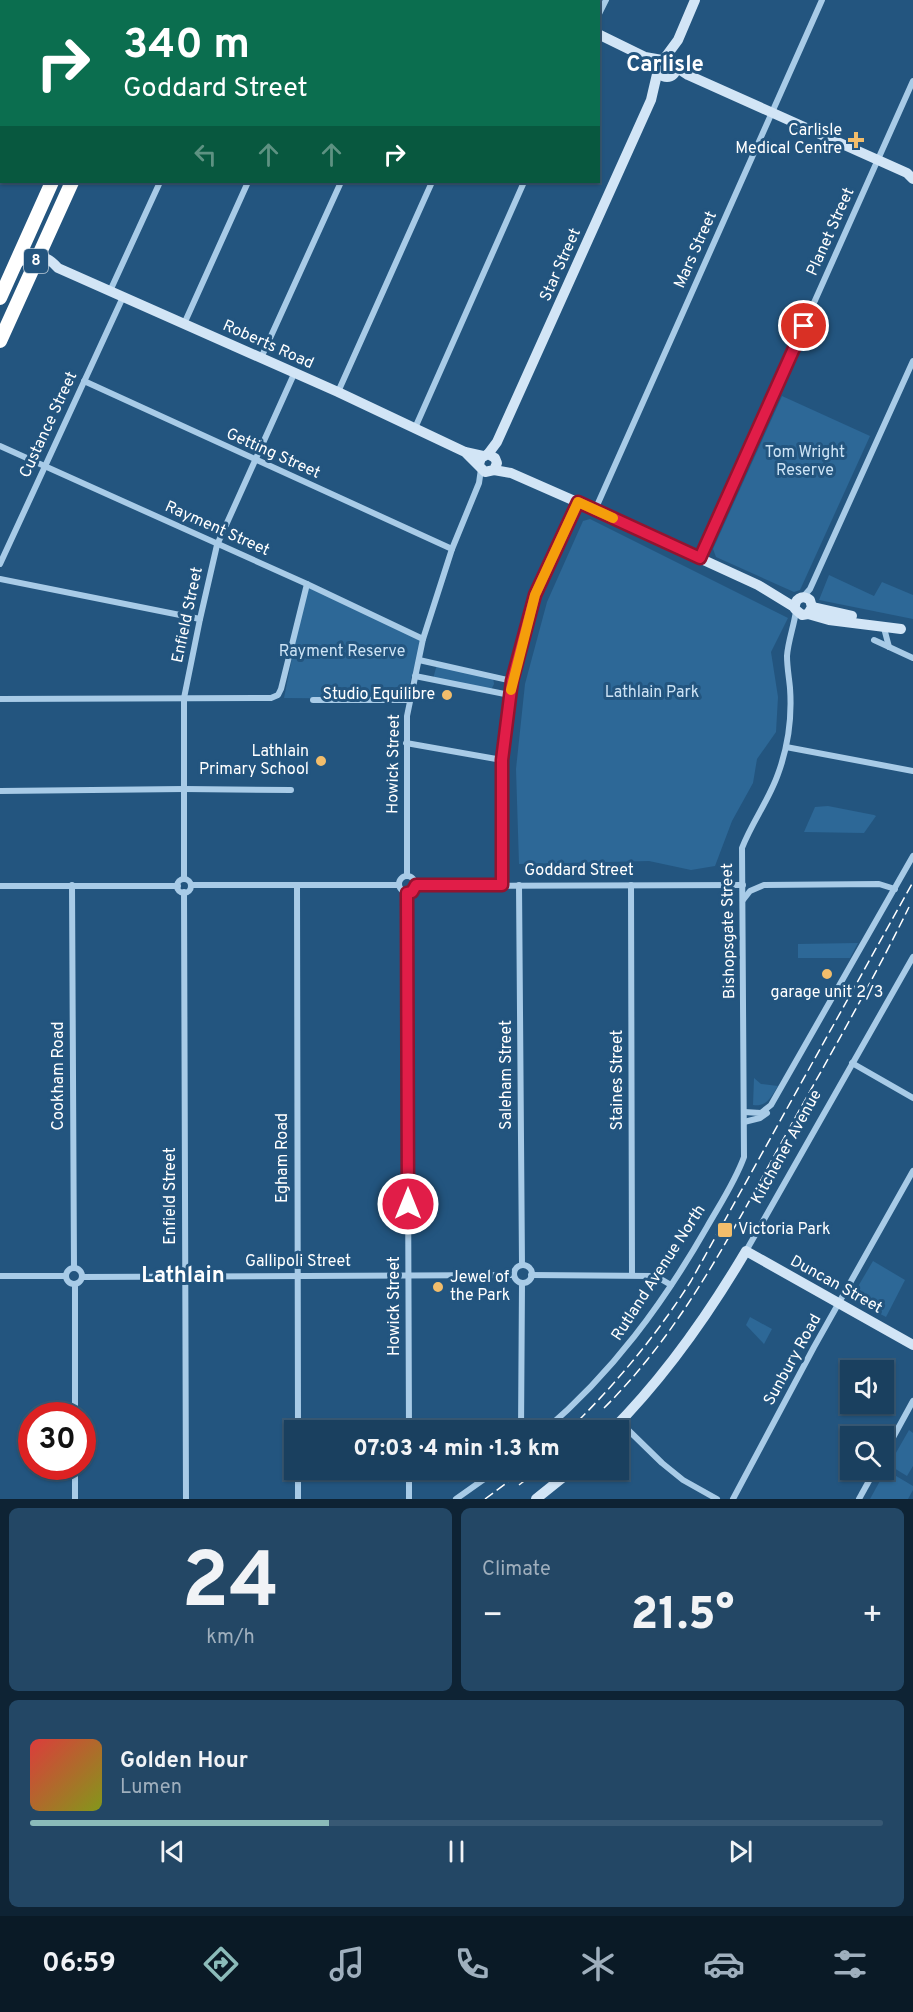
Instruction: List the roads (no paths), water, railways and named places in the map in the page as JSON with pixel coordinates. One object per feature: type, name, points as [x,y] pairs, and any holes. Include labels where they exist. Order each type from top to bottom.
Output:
[{"type":"highway","name":"8","points":[[0,298],[51,183]]},
{"type":"highway","name":"8","points":[[0,341],[72,183]]},
{"type":"main road","name":"Star Street","points":[[488,463],[667,68],[695,0]]},
{"type":"main road","points":[[600,37],[667,68],[688,75],[876,163],[906,173],[913,179]]},
{"type":"main road","points":[[13,269],[24,258],[38,259]]},
{"type":"main road","name":"Roberts Road","points":[[38,259],[53,262],[58,268],[338,392],[488,463],[700,558],[785,600],[884,622],[913,632]]},
{"type":"main road","name":"Roberts Road","points":[[804,604],[829,620],[901,629]]},
{"type":"main road","name":"Duncan Street","points":[[746,1251],[913,1345]]},
{"type":"main road","name":"Kitchener Avenue","points":[[622,1420],[642,1400],[676,1358],[717,1301],[746,1251]]},
{"type":"main road","points":[[536,1499],[560,1480]]},
{"type":"street","name":"Mars Street","points":[[595,510],[822,0]]},
{"type":"street","name":"Planet Street","points":[[700,558],[913,81]]},
{"type":"street","points":[[110,291],[160,183]]},
{"type":"street","points":[[184,324],[248,183]]},
{"type":"street","points":[[261,358],[341,183]]},
{"type":"street","points":[[338,392],[432,183]]},
{"type":"street","points":[[415,428],[524,183]]},
{"type":"street","name":"Custance Street","points":[[0,564],[123,297]]},
{"type":"street","name":"Bishopsgate Street","points":[[738,1174],[744,1157],[742,848],[779,773],[786,747],[791,706],[787,654],[794,626],[913,361]]},
{"type":"street","name":"Enfield Street","points":[[184,879],[184,698],[200,619],[217,545],[294,374]]},
{"type":"street","name":"Getting Street","points":[[84,381],[452,549]]},
{"type":"street","name":"Rayment Street","points":[[0,446],[307,584],[423,639]]},
{"type":"street","name":"Howick Street","points":[[407,876],[406,724],[410,700],[423,639],[452,549],[488,463]]},
{"type":"street","points":[[502,885],[502,760],[512,681],[535,595],[578,502]]},
{"type":"street","points":[[0,579],[200,619]]},
{"type":"street","points":[[0,699],[271,698],[278,695],[281,690],[307,584]]},
{"type":"street","points":[[884,628],[889,647]]},
{"type":"street","points":[[874,640],[913,658]]},
{"type":"street","points":[[419,660],[512,681]]},
{"type":"street","points":[[433,679],[437,664]]},
{"type":"street","points":[[415,676],[457,686],[510,694]]},
{"type":"street","points":[[491,690],[494,684],[493,676]]},
{"type":"street","points":[[313,700],[410,700]]},
{"type":"street","points":[[406,743],[502,760]]},
{"type":"street","points":[[786,747],[913,771]]},
{"type":"street","points":[[0,791],[291,790]]},
{"type":"street","points":[[744,1112],[755,1114],[765,1112],[779,1092],[913,856]]},
{"type":"street","points":[[407,876],[414,879],[416,885],[412,892],[407,893],[402,891],[399,885],[400,880],[407,876]]},
{"type":"street","points":[[184,879],[190,881],[191,885],[188,891],[184,892],[179,890],[178,886],[180,880],[184,879]]},
{"type":"street","points":[[743,901],[750,891],[764,885],[879,884],[895,889]]},
{"type":"street","name":"Cookham Road","points":[[72,885],[74,1268]]},
{"type":"street","points":[[191,885],[399,885]]},
{"type":"street","name":"Egham Road","points":[[297,885],[298,1420]]},
{"type":"street","name":"Goddard Street","points":[[416,885],[743,885]]},
{"type":"street","name":"Saleham Street","points":[[519,885],[522,1265]]},
{"type":"street","name":"Staines Street","points":[[631,885],[632,1275]]},
{"type":"street","points":[[0,886],[178,886]]},
{"type":"street","name":"Enfield Street","points":[[184,892],[186,1499]]},
{"type":"street","name":"Howick Street","points":[[407,893],[409,1420]]},
{"type":"street","name":"Kitchener Avenue","points":[[746,1251],[913,957]]},
{"type":"street","points":[[852,1063],[913,1098]]},
{"type":"street","points":[[744,1122],[760,1118],[767,1113],[774,1106],[779,1092]]},
{"type":"street","name":"Sunbury Road","points":[[733,1499],[814,1347],[840,1305],[913,1171]]},
{"type":"street","name":"Rutland Avenue North","points":[[557,1420],[625,1351],[671,1286],[738,1174]]},
{"type":"street","points":[[522,1265],[529,1268],[531,1275],[529,1281],[522,1283],[516,1281],[514,1275],[516,1268],[522,1265]]},
{"type":"street","points":[[74,1268],[81,1271],[82,1276],[81,1281],[75,1284],[68,1281],[66,1276],[69,1270],[74,1268]]},
{"type":"street","name":"Gallipoli Street","points":[[82,1276],[514,1275]]},
{"type":"street","points":[[531,1275],[652,1276],[671,1286]]},
{"type":"street","points":[[0,1276],[66,1276]]},
{"type":"street","points":[[521,1420],[522,1283]]},
{"type":"street","points":[[75,1284],[75,1402]]},
{"type":"street","points":[[894,1436],[913,1401]]},
{"type":"street","points":[[629,1431],[683,1480],[717,1499]]},
{"type":"street","points":[[75,1480],[75,1499]]},
{"type":"street","points":[[298,1480],[298,1499]]},
{"type":"street","points":[[409,1480],[409,1499]]},
{"type":"street","points":[[456,1499],[483,1480]]},
{"type":"street","points":[[859,1499],[869,1480]]},
{"type":"railway","points":[[579,1420],[634,1359],[664,1321],[691,1281],[913,882]]},
{"type":"railway","points":[[604,1408],[658,1346],[704,1278],[849,1022],[909,907]]},
{"type":"railway","points":[[485,1499],[511,1480]]},
{"type":"railway","points":[[519,1485],[525,1480]]},
{"type":"place","name":"Carlisle Medical Centre","points":[[856,140]]},
{"type":"place","name":"Studio Equilibre","points":[[447,695]]},
{"type":"place","name":"Lathlain Primary School","points":[[321,761]]},
{"type":"place","name":"garage unit 2/3","points":[[827,974]]},
{"type":"place","name":"Victoria Park","points":[[725,1230]]},
{"type":"place","name":"Jewel of the Park","points":[[438,1287]]},
{"type":"district","name":"Carlisle","points":[[665,65]]},
{"type":"district","name":"Lathlain","points":[[183,1276]]},
{"type":"park label","name":"Tom Wright Reserve","points":[[805,462]]},
{"type":"park label","name":"Rayment Reserve","points":[[342,652]]},
{"type":"park label","name":"Lathlain Park","points":[[652,693]]}]
